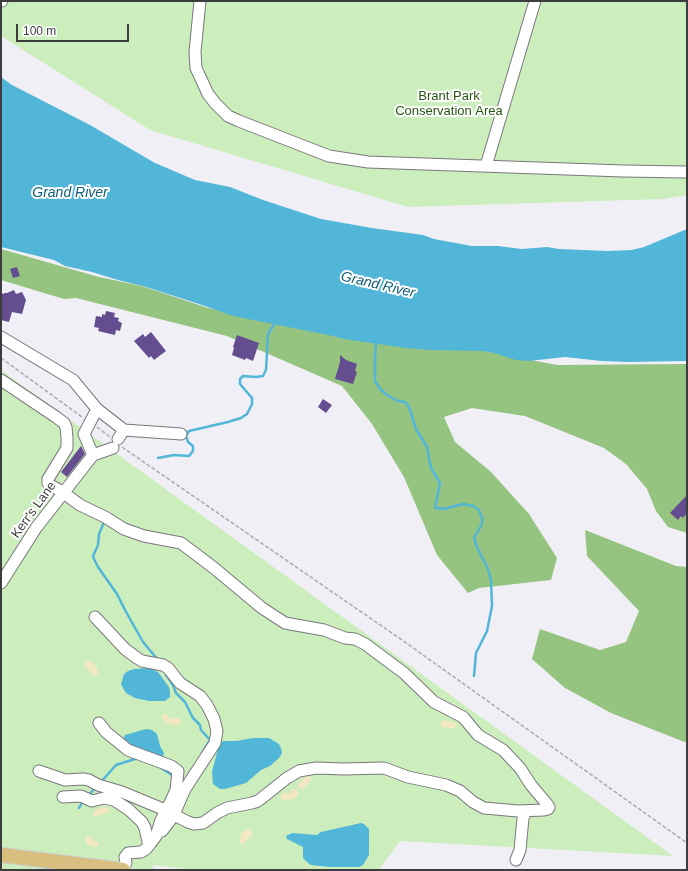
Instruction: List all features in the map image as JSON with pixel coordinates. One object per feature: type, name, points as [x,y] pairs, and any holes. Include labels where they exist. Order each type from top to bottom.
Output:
[{"type":"main road","points":[[1,855],[124,866]]},
{"type":"street","points":[[200,1],[195,52],[196,68],[208,94],[222,111],[228,116],[264,132],[329,156],[368,162],[687,172]]},
{"type":"street","points":[[486,166],[536,1]]},
{"type":"street","points":[[1,337],[73,380],[97,409],[118,440]]},
{"type":"street","points":[[1,380],[64,423],[67,448],[48,481],[50,485],[80,505],[128,531],[144,536],[181,543],[262,608],[285,623],[316,628],[345,638],[354,639],[377,652],[404,673],[428,698],[442,707],[463,717],[478,735],[498,746],[520,768],[531,785],[549,807],[548,809],[544,810],[484,808],[473,802],[460,791],[446,785],[408,777],[384,768],[316,768],[299,771],[287,778],[258,801],[222,810],[203,823],[194,824],[132,796],[104,787],[89,780],[65,780],[39,771]]},
{"type":"street","points":[[97,409],[84,434],[93,455],[118,440],[181,434]]},
{"type":"street","name":"Kerr's Lane","points":[[1,583],[36,528],[93,455]]},
{"type":"street","points":[[95,617],[125,649],[142,662],[163,665],[168,668],[180,683],[200,696],[207,705],[214,719],[217,731],[215,743],[170,812]]},
{"type":"street","points":[[100,723],[106,732],[128,750],[171,766],[178,771],[176,790],[170,812],[162,831],[158,832],[146,849],[141,852],[128,852],[125,858],[124,866]]},
{"type":"street","points":[[63,797],[81,796],[92,801],[104,798],[114,800],[128,809],[142,822],[145,828],[146,839],[150,844]]},
{"type":"street","points":[[516,860],[520,850],[523,818],[526,810]]},
{"type":"path","points":[[1,358],[402,640],[687,843]]},
{"type":"green space","name":"Brant Park Conservation Area","points":[[1,1],[687,1],[687,195],[664,199],[408,207],[150,130],[1,36]]},
{"type":"green space","points":[[1,249],[99,277],[142,286],[208,308],[378,342],[474,349],[557,365],[687,364],[687,533],[668,527],[656,511],[647,489],[626,464],[604,448],[525,416],[472,408],[444,417],[455,442],[491,472],[529,514],[557,558],[551,580],[479,588],[468,593],[437,555],[404,477],[372,424],[342,386],[227,336],[76,298],[64,299],[1,280]]},
{"type":"green space","points":[[1,370],[673,856],[400,841],[379,870],[193,870],[153,865],[153,870],[1,870]]},
{"type":"green space","points":[[585,530],[676,566],[687,567],[687,743],[611,713],[565,688],[532,659],[540,629],[600,650],[626,642],[639,611],[587,556]]},
{"type":"sand","points":[[87,661],[91,661],[97,668],[98,675],[93,676],[85,668],[84,664]]},
{"type":"sand","points":[[164,714],[167,714],[170,718],[179,718],[181,721],[180,724],[178,726],[166,723],[162,719]]},
{"type":"sand","points":[[445,720],[456,723],[457,725],[453,729],[448,727],[446,729],[443,728],[440,724]]},
{"type":"sand","points":[[306,776],[311,777],[311,780],[304,788],[301,789],[298,784]]},
{"type":"sand","points":[[293,789],[296,789],[299,793],[296,798],[287,801],[281,799],[281,794],[286,792],[289,794]]},
{"type":"sand","points":[[107,807],[110,810],[109,812],[94,817],[93,813],[96,809]]},
{"type":"sand","points":[[247,829],[251,830],[252,835],[245,843],[240,843],[242,832]]},
{"type":"sand","points":[[88,835],[98,843],[99,845],[97,847],[92,847],[86,843],[85,837]]},
{"type":"water","name":"Grand River","points":[[1,77],[12,85],[90,125],[155,163],[195,180],[230,187],[263,200],[321,219],[423,235],[434,239],[472,246],[498,246],[522,249],[547,247],[607,251],[632,250],[644,247],[687,229],[687,361],[627,362],[565,357],[529,361],[516,360],[482,351],[406,348],[344,339],[233,316],[143,286],[65,266],[54,260],[1,247]]},
{"type":"water","points":[[149,668],[158,672],[169,687],[170,697],[165,701],[149,701],[135,698],[126,693],[121,684],[124,674],[128,671]]},
{"type":"water","points":[[146,729],[152,730],[157,734],[160,746],[164,753],[160,760],[141,754],[123,739],[125,735]]},
{"type":"water","points":[[253,738],[269,738],[279,744],[282,753],[279,758],[270,766],[261,770],[246,783],[225,789],[220,789],[213,784],[212,772],[219,745],[223,741],[237,741]]},
{"type":"water","points":[[361,823],[369,829],[369,855],[363,865],[359,867],[330,867],[311,865],[303,858],[303,847],[287,839],[286,836],[292,833],[317,835],[321,832]]},
{"type":"building","points":[[17,267],[20,276],[13,278],[10,269]]},
{"type":"building","points":[[14,290],[16,294],[22,292],[26,300],[22,314],[12,312],[9,322],[1,320],[1,293],[4,294]]},
{"type":"building","points":[[106,311],[115,313],[114,317],[119,318],[118,321],[122,323],[120,331],[116,330],[115,335],[98,331],[99,328],[94,327],[96,316],[102,317],[102,314],[105,315]]},
{"type":"building","points":[[151,332],[166,351],[154,360],[151,356],[149,358],[134,341],[143,334],[145,337]]},
{"type":"building","points":[[237,335],[259,343],[253,361],[246,358],[245,360],[232,355]]},
{"type":"building","points":[[340,355],[346,360],[357,364],[355,371],[357,372],[353,384],[335,379],[340,362]]},
{"type":"building","points":[[323,399],[332,405],[326,413],[318,407]]},
{"type":"building","points":[[81,446],[85,454],[67,477],[61,472]]},
{"type":"building","points":[[687,495],[687,513],[683,518],[681,516],[678,520],[670,513]]},
{"type":"waterway","points":[[158,458],[174,455],[189,456],[193,451],[193,446],[188,442],[186,436],[189,431],[228,422],[241,418],[247,414],[252,404],[252,398],[240,384],[240,379],[243,376],[263,376],[266,370],[268,334],[275,323]]},
{"type":"waterway","points":[[376,343],[375,381],[380,389],[387,395],[398,401],[405,402],[409,407],[416,429],[427,447],[431,468],[440,483],[435,508],[444,509],[463,504],[473,506],[478,509],[482,517],[482,524],[474,538],[488,569],[491,580],[492,606],[487,631],[476,653],[474,676]]},
{"type":"waterway","points":[[105,520],[99,534],[98,545],[93,556],[94,559],[117,594],[143,642],[158,660]]},
{"type":"waterway","points":[[166,675],[173,685],[176,693],[185,702],[193,718],[200,725],[201,730],[210,740],[202,753]]},
{"type":"waterway","points":[[100,783],[116,765],[138,758]]},
{"type":"waterway","points":[[161,768],[175,777]]},
{"type":"waterway","points":[[88,796],[95,788]]},
{"type":"waterway","points":[[79,808],[83,801]]},
{"type":"waterway","points":[[43,870],[49,869],[51,866]]}]
